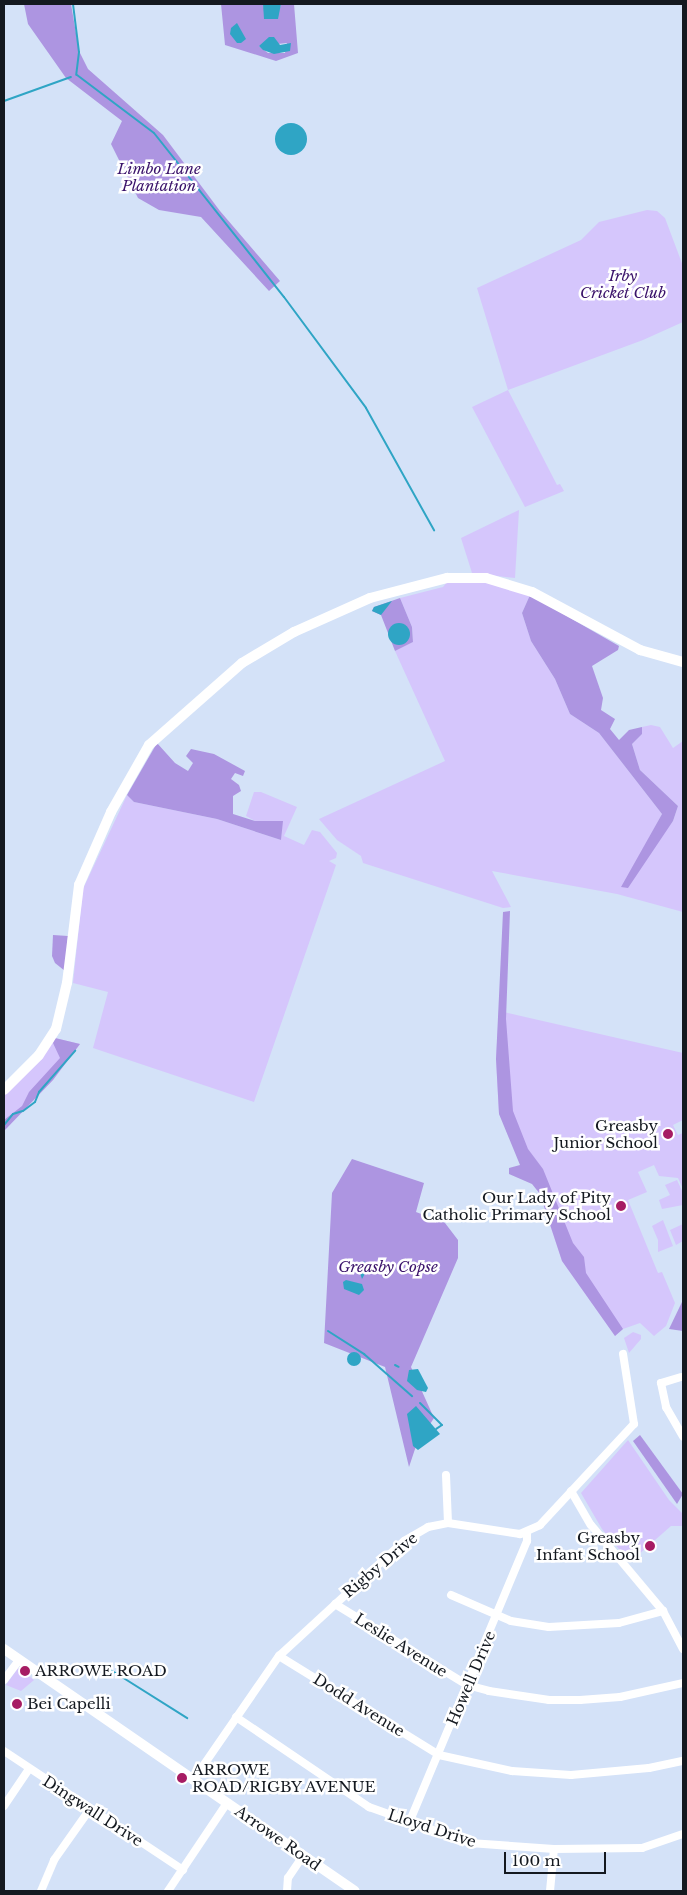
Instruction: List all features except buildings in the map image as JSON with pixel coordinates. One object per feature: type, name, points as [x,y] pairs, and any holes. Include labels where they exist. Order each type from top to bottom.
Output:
[{"type":"street","points":[[4,1090],[39,1055],[56,1030],[67,983],[79,885],[111,812],[149,745],[242,663],[294,632],[370,598],[441,578],[476,578],[532,592],[640,650],[683,662]]},
{"type":"street","points":[[527,1533],[540,1525],[634,1424],[623,1354]]},
{"type":"street","points":[[681,1377],[660,1383],[666,1407],[683,1436]]},
{"type":"street","points":[[446,1475],[448,1523]]},
{"type":"street","points":[[571,1491],[591,1525],[663,1611],[683,1650]]},
{"type":"street","name":"Rigby Drive","points":[[194,1779],[279,1656],[404,1542],[428,1527],[448,1523],[511,1534],[527,1533]]},
{"type":"street","name":"Howell Drive","points":[[409,1823],[527,1541],[527,1533]]},
{"type":"street","points":[[451,1595],[496,1616],[549,1627],[587,1627],[619,1623],[663,1611]]},
{"type":"street","name":"Leslie Avenue","points":[[334,1604],[467,1685],[518,1696],[580,1700],[620,1697],[683,1683]]},
{"type":"street","name":"Arrowe Road","points":[[4,1649],[355,1891]]},
{"type":"street","name":"Dodd Avenue","points":[[279,1656],[439,1755],[512,1771],[571,1775],[649,1768],[683,1761]]},
{"type":"street","points":[[4,1680],[19,1660]]},
{"type":"street","name":"Lloyd Drive","points":[[236,1717],[351,1796],[409,1823],[470,1843],[554,1849],[642,1848],[683,1834]]},
{"type":"street","name":"Dingwall Drive","points":[[4,1752],[183,1870]]},
{"type":"street","points":[[4,1806],[29,1769]]},
{"type":"street","points":[[168,1891],[227,1803]]},
{"type":"street","points":[[41,1891],[54,1860],[90,1809]]},
{"type":"street","points":[[550,1891],[554,1849]]},
{"type":"street","points":[[287,1891],[288,1878],[303,1856]]},
{"type":"green space","name":"Limbo Lane Plantation","points":[[24,4],[71,4],[79,51],[88,69],[163,135],[220,211],[280,281],[269,291],[201,217],[159,210],[138,198],[111,144],[122,121],[66,78],[28,24]]},
{"type":"green space","points":[[221,4],[263,4],[265,13],[278,14],[281,4],[294,4],[298,53],[276,61],[225,45]],"holes":[[[287,43],[285,53],[268,53],[259,46]]]},
{"type":"green space","name":"Irby Cricket Club","points":[[647,210],[657,211],[665,218],[683,266],[683,322],[643,340],[508,390],[477,288],[581,240],[599,222]]},
{"type":"green space","points":[[508,390],[557,485],[560,484],[564,491],[525,507],[472,407]]},
{"type":"green space","points":[[519,510],[515,578],[472,573],[461,538]]},
{"type":"green space","points":[[447,582],[484,582],[530,595],[522,613],[531,641],[555,679],[570,714],[599,733],[662,814],[622,887],[673,821],[678,806],[640,770],[632,744],[642,734],[642,727],[651,725],[660,727],[673,748],[683,741],[683,912],[617,894],[492,871],[511,907],[503,908],[363,863],[361,856],[337,840],[319,819],[445,761],[395,651],[413,642],[412,627],[400,598],[443,587]]},
{"type":"green space","points":[[530,595],[619,646],[618,650],[592,666],[603,698],[601,710],[615,719],[610,729],[619,740],[629,730],[642,727],[642,734],[632,744],[640,770],[678,806],[673,821],[628,888],[621,887],[662,814],[599,733],[570,714],[555,679],[531,641],[522,613]]},
{"type":"green space","points":[[400,598],[412,627],[413,642],[395,651],[381,615],[372,611],[374,607]]},
{"type":"green space","points":[[157,743],[175,763],[188,771],[193,763],[186,756],[191,749],[214,754],[245,771],[243,776],[235,773],[231,779],[239,785],[241,791],[233,796],[233,814],[255,821],[283,821],[281,840],[217,819],[134,802],[127,795]]},
{"type":"green space","points":[[254,792],[261,792],[297,807],[284,836],[304,845],[312,830],[320,832],[337,853],[336,858],[329,861],[336,865],[254,1102],[93,1048],[108,992],[73,983],[83,889],[127,795],[134,802],[217,819],[281,840],[282,821],[255,821],[246,816]]},
{"type":"green space","points":[[510,911],[506,1019],[513,1111],[528,1149],[543,1169],[573,1243],[584,1257],[586,1273],[623,1329],[615,1336],[562,1261],[540,1194],[532,1184],[509,1174],[509,1168],[520,1165],[499,1114],[496,1059],[503,912]]},
{"type":"green space","points":[[53,935],[68,936],[65,971],[55,963],[52,956]]},
{"type":"green space","points":[[499,1011],[683,1053],[683,1120],[673,1125],[678,1135],[683,1133],[683,1189],[678,1178],[659,1176],[654,1165],[638,1172],[647,1192],[628,1200],[658,1273],[662,1272],[675,1303],[666,1326],[654,1336],[640,1323],[623,1329],[615,1336],[562,1261],[533,1174],[499,1114],[496,1059]]},
{"type":"green space","points":[[55,1038],[80,1044],[53,1080],[4,1131],[4,1095],[40,1061]]},
{"type":"green space","points":[[55,1038],[80,1044],[53,1080],[4,1131],[4,1120],[22,1106],[29,1092],[60,1058],[53,1043]]},
{"type":"green space","name":"Greasby Copse","points":[[352,1159],[424,1183],[416,1212],[445,1223],[458,1240],[458,1258],[411,1367],[434,1418],[416,1446],[409,1467],[385,1367],[324,1343],[332,1193]]},
{"type":"green space","points":[[677,1180],[683,1193],[683,1205],[662,1209],[659,1200],[670,1195],[665,1185]]},
{"type":"green space","points":[[663,1220],[673,1246],[658,1252],[658,1240],[652,1226]]},
{"type":"green space","points":[[683,1224],[683,1241],[676,1245],[670,1230]]},
{"type":"green space","points":[[682,1302],[683,1331],[669,1329]]},
{"type":"green space","points":[[633,1332],[641,1335],[641,1339],[629,1353],[624,1338]]},
{"type":"green space","points":[[640,1435],[683,1494],[677,1504],[633,1441]]},
{"type":"green space","name":"Greasby Infant School","points":[[628,1440],[669,1500],[683,1514],[683,1526],[671,1526],[630,1562],[602,1529],[581,1493]]},
{"type":"green space","points":[[18,1668],[34,1680],[21,1691],[6,1685]]},
{"type":"water","points":[[263,4],[281,4],[278,19],[264,19]]},
{"type":"water","points":[[237,23],[246,39],[241,43],[237,43],[230,34],[231,28]]},
{"type":"water","points":[[269,37],[274,37],[280,45],[291,43],[290,51],[274,54],[263,50],[259,46]]},
{"type":"water","points":[[291,123],[297,124],[302,128],[306,133],[306,145],[302,150],[297,154],[291,155],[285,154],[280,150],[276,145],[275,139],[276,133],[280,128],[285,124]]},
{"type":"water","points":[[392,601],[381,615],[372,611],[374,607]]},
{"type":"water","points":[[399,623],[409,630],[410,634],[403,644],[399,645],[389,638],[388,634],[395,624]]},
{"type":"water","points":[[364,1261],[368,1268],[362,1279],[359,1270]]},
{"type":"water","points":[[346,1280],[362,1284],[364,1290],[359,1295],[344,1289],[343,1282]]},
{"type":"water","points":[[354,1352],[359,1354],[361,1359],[359,1364],[354,1366],[349,1364],[347,1359],[349,1354]]},
{"type":"water","points":[[418,1369],[428,1388],[426,1392],[417,1390],[407,1381],[409,1370]]},
{"type":"water","points":[[416,1406],[440,1434],[418,1450],[413,1446],[407,1414]]},
{"type":"waterway","points":[[73,4],[79,52],[76,75]]},
{"type":"waterway","points":[[77,75],[154,133],[284,297],[366,408],[434,530]]},
{"type":"waterway","points":[[4,101],[71,77]]},
{"type":"waterway","points":[[4,1125],[13,1114],[23,1111],[35,1102],[39,1092],[75,1051]]},
{"type":"waterway","points":[[328,1331],[364,1354],[412,1396]]},
{"type":"waterway","points":[[395,1365],[399,1367]]},
{"type":"waterway","points":[[420,1403],[442,1425],[436,1429]]},
{"type":"waterway","points":[[106,1667],[187,1718]]},
{"type":"place","name":"Greasby Junior School","points":[[668,1134]]},
{"type":"place","name":"Our Lady of Pity Catholic Primary School","points":[[621,1206]]},
{"type":"place","name":"Greasby Infant School","points":[[650,1546]]},
{"type":"place","name":"ARROWE ROAD","points":[[25,1671]]},
{"type":"place","name":"Bei Capelli","points":[[17,1704]]},
{"type":"place","name":"ARROWE ROAD/RIGBY AVENUE","points":[[182,1778]]}]
